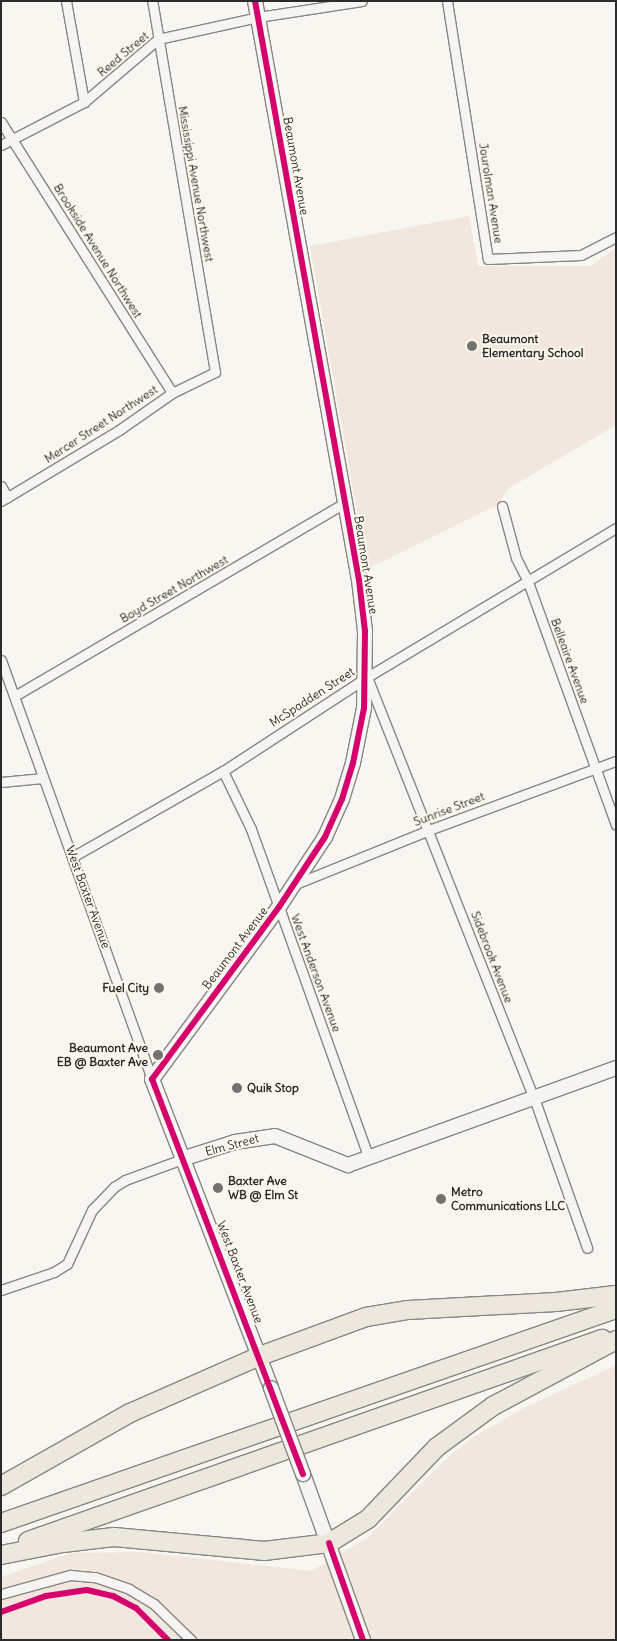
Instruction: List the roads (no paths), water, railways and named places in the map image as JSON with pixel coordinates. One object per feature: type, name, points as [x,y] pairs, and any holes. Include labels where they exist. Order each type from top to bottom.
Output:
[{"type":"highway","points":[[1,1486],[130,1413],[260,1356],[366,1317],[408,1310],[556,1302],[616,1295]]},
{"type":"highway","points":[[1,1523],[616,1309]]},
{"type":"highway","points":[[1,1551],[522,1365],[616,1335]]},
{"type":"highway","points":[[1,1555],[63,1543],[114,1537],[264,1551],[329,1543],[368,1519],[437,1447],[493,1406],[616,1340]]},
{"type":"street","points":[[66,1],[84,102]]},
{"type":"street","name":"Mississippi Avenue Northwest","points":[[152,1],[215,372]]},
{"type":"street","name":"Beaumont Avenue","points":[[152,1079],[279,907],[325,837],[342,799],[353,763],[367,677],[360,580],[344,503],[255,1]]},
{"type":"street","name":"Reed Street","points":[[1,145],[84,102],[158,40],[258,17],[362,1]]},
{"type":"street","name":"Jourolman Avenue","points":[[447,1],[488,259],[581,255],[616,237]]},
{"type":"street","name":"Brookside Avenue Northwest","points":[[1,122],[172,393]]},
{"type":"street","name":"Mercer Street Northwest","points":[[4,499],[119,430],[172,393],[215,372]]},
{"type":"street","points":[[1,486],[4,499]]},
{"type":"street","name":"Boyd Street Northwest","points":[[16,695],[344,503]]},
{"type":"street","name":"Belleaire Avenue","points":[[502,506],[516,558],[528,582],[616,825]]},
{"type":"street","name":"McSpadden Street","points":[[74,856],[223,770],[367,677],[616,528]]},
{"type":"street","name":"West Baxter Avenue","points":[[1,660],[16,695],[43,778],[74,856],[152,1079],[185,1158],[260,1356],[363,1640]]},
{"type":"street","name":"Sidebrook Avenue","points":[[367,677],[534,1098],[587,1248]]},
{"type":"street","name":"Sunrise Street","points":[[293,885],[429,830],[616,761]]},
{"type":"street","name":"West Anderson Avenue","points":[[223,770],[251,829],[369,1158]]},
{"type":"street","points":[[1,782],[43,778]]},
{"type":"street","name":"Elm Street","points":[[1,1290],[54,1272],[67,1264],[92,1210],[114,1187],[125,1180],[185,1158],[261,1136],[289,1139],[340,1164],[348,1165],[616,1068]]},
{"type":"street","points":[[1,1594],[70,1575],[96,1577],[130,1589],[154,1604],[190,1640]]},
{"type":"place","name":"Beaumont Elementary School","points":[[472,346]]},
{"type":"place","name":"Fuel City","points":[[159,988]]},
{"type":"place","name":"Beaumont Ave EB @ Baxter Ave","points":[[158,1055]]},
{"type":"place","name":"Quik Stop","points":[[237,1088]]},
{"type":"place","name":"Baxter Ave WB @ Elm St","points":[[218,1188]]},
{"type":"place","name":"Metro Communications LLC","points":[[441,1199]]}]
